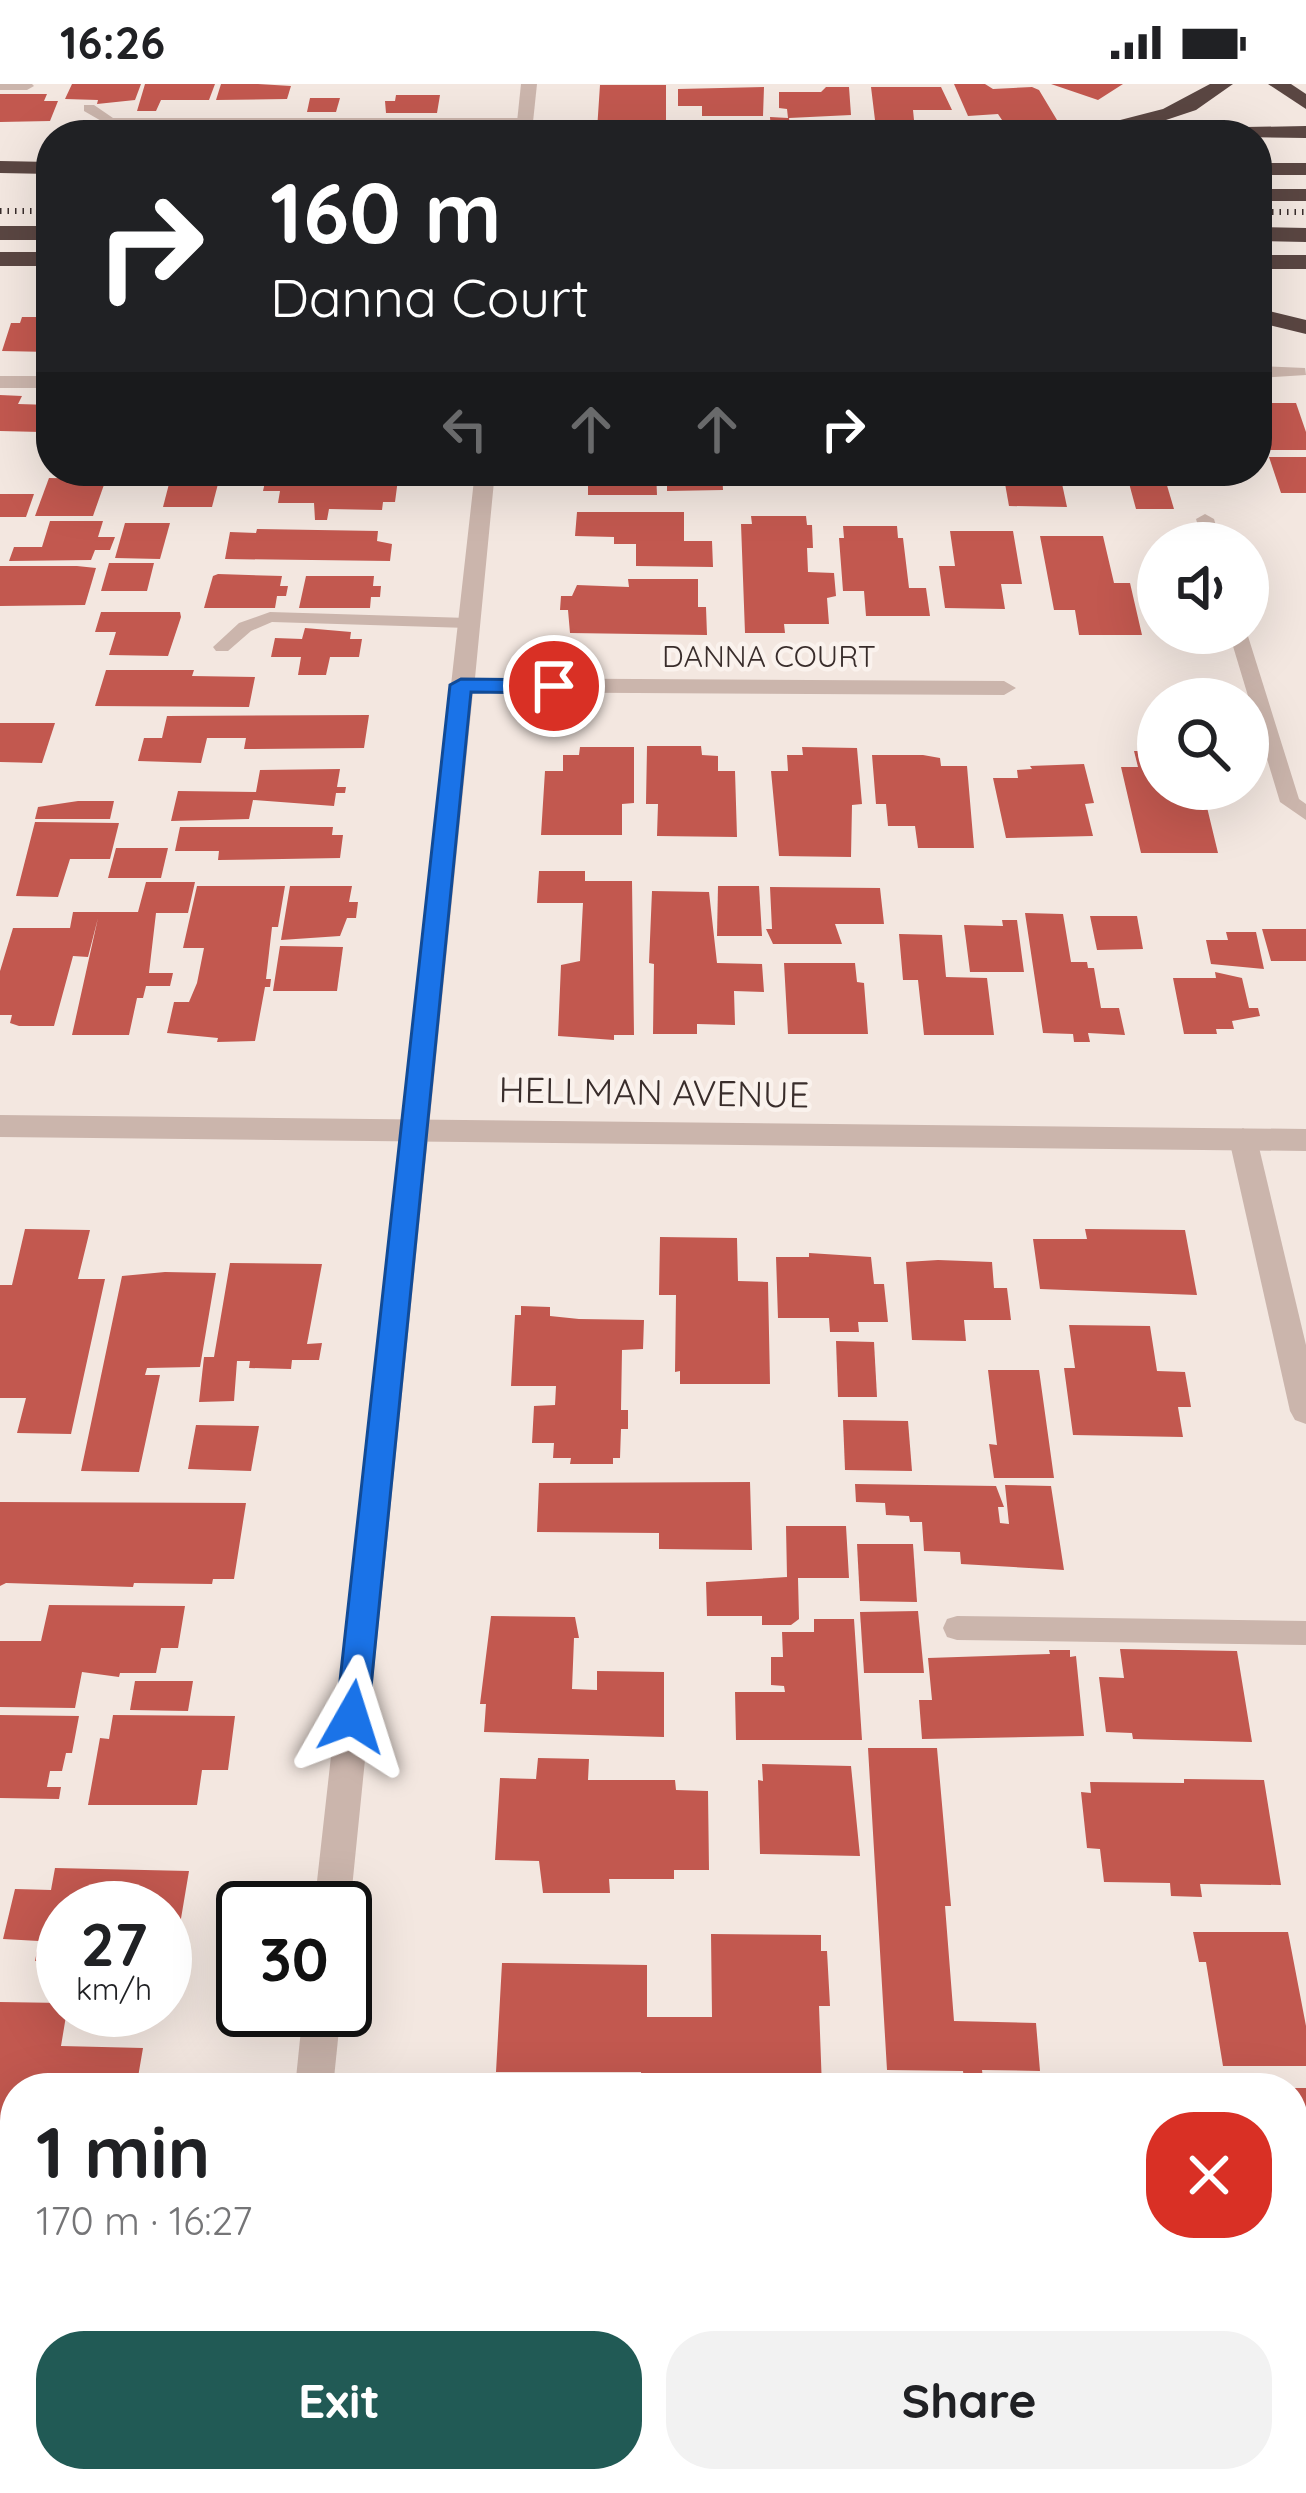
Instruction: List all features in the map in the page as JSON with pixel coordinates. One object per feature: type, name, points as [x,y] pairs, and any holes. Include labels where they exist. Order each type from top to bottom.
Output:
[{"type":"highway","points":[[1156,120],[1191,108],[1223,84]]},
{"type":"highway","points":[[1278,84],[1306,103]]},
{"type":"highway","points":[[1272,133],[1306,132]]},
{"type":"highway","points":[[0,167],[36,168]]},
{"type":"highway","points":[[1272,170],[1306,169]]},
{"type":"highway","points":[[1272,195],[1306,196]]},
{"type":"highway","points":[[0,233],[36,233]]},
{"type":"highway","points":[[1272,234],[1306,235]]},
{"type":"highway","points":[[0,259],[36,259]]},
{"type":"highway","points":[[1272,262],[1306,262]]},
{"type":"highway","points":[[1272,303],[1306,304]]},
{"type":"highway","points":[[1272,319],[1306,327]]},
{"type":"street","points":[[525,120],[529,84]]},
{"type":"street","points":[[1272,372],[1298,372]]},
{"type":"street","points":[[0,382],[36,382]]},
{"type":"street","points":[[335,1881],[483,486]]},
{"type":"street","name":"DANNA COURT","points":[[461,685],[1004,688]]},
{"type":"street","name":"HELLMAN AVENUE","points":[[0,1126],[1306,1140]]},
{"type":"street","points":[[1243,1139],[1306,1411]]},
{"type":"street","points":[[316,2073],[319,2037]]},
{"type":"lane","points":[[0,86],[27,86]]},
{"type":"lane","points":[[89,109],[107,120]]},
{"type":"lane","points":[[222,647],[245,627],[270,617],[468,623]]},
{"type":"lane","points":[[1244,654],[1290,802],[1306,814]]},
{"type":"lane","points":[[957,1628],[1306,1633]]},
{"type":"building","points":[[72,84],[141,84],[135,100],[97,104],[98,100],[65,99]]},
{"type":"building","points":[[145,84],[215,84],[209,100],[161,100],[156,111],[137,111]]},
{"type":"building","points":[[221,84],[291,86],[287,99],[216,100]]},
{"type":"building","points":[[954,84],[1032,87],[1039,90],[1057,120],[1002,120],[998,114],[968,116]]},
{"type":"building","points":[[1051,84],[1123,84],[1098,100]]},
{"type":"building","points":[[600,85],[666,85],[666,120],[598,120]]},
{"type":"building","points":[[764,87],[763,116],[702,116],[702,106],[678,106],[678,89]]},
{"type":"building","points":[[826,87],[849,87],[851,115],[770,120],[788,118],[787,109],[779,108],[779,92],[821,92]]},
{"type":"building","points":[[871,87],[941,87],[952,110],[913,110],[914,120],[875,120]]},
{"type":"building","points":[[0,94],[47,94],[44,101],[58,101],[50,120],[0,122]]},
{"type":"building","points":[[396,95],[440,95],[437,113],[386,113],[385,101],[395,101]]},
{"type":"building","points":[[310,98],[340,98],[336,112],[307,112]]},
{"type":"building","points":[[22,317],[36,317],[36,352],[2,351],[11,323],[20,323]]},
{"type":"building","points":[[0,395],[22,396],[18,404],[36,405],[36,432],[0,431]]},
{"type":"building","points":[[1272,403],[1296,403],[1306,432],[1306,450],[1272,450]]},
{"type":"building","points":[[1272,457],[1306,457],[1306,493],[1281,493]]},
{"type":"building","points":[[46,486],[104,486],[93,516],[35,516]]},
{"type":"building","points":[[168,486],[217,486],[212,507],[163,507]]},
{"type":"building","points":[[264,486],[397,486],[395,502],[383,502],[382,510],[329,509],[327,520],[315,520],[314,503],[278,503],[280,491],[263,491]]},
{"type":"building","points":[[588,486],[657,486],[657,495],[588,495]]},
{"type":"building","points":[[667,486],[723,486],[723,490],[667,491]]},
{"type":"building","points":[[1005,486],[1062,486],[1067,507],[1009,506]]},
{"type":"building","points":[[1130,486],[1167,486],[1174,509],[1136,509]]},
{"type":"building","points":[[0,494],[34,494],[26,517],[0,517]]},
{"type":"building","points":[[577,512],[684,512],[684,541],[712,541],[713,567],[636,566],[636,544],[614,544],[614,537],[575,536]]},
{"type":"building","points":[[751,516],[806,516],[807,525],[812,525],[813,548],[807,548],[808,572],[834,573],[836,596],[827,598],[829,624],[784,624],[785,633],[745,633],[741,524],[752,524]]},
{"type":"building","points":[[50,521],[103,521],[98,537],[115,537],[110,550],[95,550],[91,560],[9,561],[14,547],[42,547]]},
{"type":"building","points":[[125,523],[170,523],[160,559],[115,558]]},
{"type":"building","points":[[843,526],[897,526],[898,538],[903,538],[909,588],[926,588],[930,616],[866,616],[864,591],[843,591],[839,538],[844,538]]},
{"type":"building","points":[[257,529],[378,531],[377,541],[392,544],[390,561],[225,559],[230,532],[256,533]]},
{"type":"building","points":[[950,531],[1013,531],[1022,584],[1001,584],[1005,609],[945,608],[939,566],[955,566]]},
{"type":"building","points":[[1040,536],[1103,536],[1114,583],[1130,583],[1137,635],[1079,635],[1075,610],[1054,610]]},
{"type":"building","points":[[109,563],[154,563],[147,591],[101,591]]},
{"type":"building","points":[[0,566],[96,568],[85,605],[0,606]]},
{"type":"building","points":[[213,576],[282,576],[280,586],[288,586],[286,596],[277,596],[275,608],[204,608]]},
{"type":"building","points":[[306,576],[374,576],[373,586],[381,586],[380,597],[371,597],[370,608],[299,608]]},
{"type":"building","points":[[628,579],[698,579],[698,607],[706,607],[707,635],[570,633],[568,610],[560,610],[561,596],[572,596],[577,585],[629,587]]},
{"type":"building","points":[[101,612],[180,612],[168,656],[109,655],[116,632],[95,632]]},
{"type":"building","points":[[305,628],[351,632],[350,639],[362,639],[359,657],[330,657],[326,675],[298,675],[301,657],[271,657],[275,638],[302,639]]},
{"type":"building","points":[[106,670],[194,670],[192,676],[255,677],[249,707],[95,706]]},
{"type":"building","points":[[369,715],[364,748],[244,749],[246,738],[207,738],[201,763],[138,761],[144,738],[162,738],[167,716]]},
{"type":"building","points":[[0,723],[55,723],[42,763],[0,762]]},
{"type":"building","points":[[647,746],[701,746],[702,755],[718,756],[718,771],[735,771],[737,837],[657,836],[658,804],[646,804]]},
{"type":"building","points":[[580,747],[634,747],[634,803],[622,804],[622,835],[541,835],[545,771],[563,771],[563,755],[579,755]]},
{"type":"building","points":[[802,747],[857,748],[862,804],[852,805],[851,857],[779,856],[771,771],[788,771],[787,755],[803,755]]},
{"type":"building","points":[[872,755],[923,755],[940,758],[941,766],[967,766],[974,848],[918,848],[915,826],[888,826],[886,804],[876,804]]},
{"type":"building","points":[[1084,764],[1094,803],[1085,804],[1093,836],[1006,838],[993,778],[1018,778],[1017,770],[1032,769],[1030,766]]},
{"type":"building","points":[[1121,767],[1137,767],[1137,810],[1208,810],[1218,853],[1141,853]]},
{"type":"building","points":[[340,769],[337,787],[346,787],[345,793],[336,793],[334,806],[253,800],[249,819],[171,821],[178,791],[256,792],[260,770]]},
{"type":"building","points":[[114,801],[110,819],[35,819],[38,807]]},
{"type":"building","points":[[35,822],[119,823],[110,859],[70,859],[58,897],[16,896]]},
{"type":"building","points":[[180,827],[333,827],[332,835],[343,835],[340,858],[218,860],[219,851],[175,851]]},
{"type":"building","points":[[116,848],[168,848],[161,878],[108,878]]},
{"type":"building","points":[[539,871],[585,871],[585,881],[632,881],[634,1035],[614,1035],[614,1040],[558,1036],[561,965],[580,961],[583,903],[537,903]]},
{"type":"building","points":[[146,882],[195,882],[188,913],[156,913],[149,973],[173,973],[170,986],[146,986],[143,998],[137,998],[129,1035],[72,1035],[98,918],[88,957],[73,956],[54,1026],[19,1026],[10,1023],[12,1015],[0,1015],[0,971],[13,928],[70,928],[73,912],[138,912]]},
{"type":"building","points":[[197,886],[285,886],[278,927],[272,927],[266,979],[271,979],[270,987],[265,987],[255,1041],[217,1042],[218,1038],[167,1033],[174,1002],[189,1002],[197,983],[204,948],[183,948]]},
{"type":"building","points":[[290,886],[352,886],[349,902],[358,902],[356,918],[347,918],[340,936],[281,940]]},
{"type":"building","points":[[718,886],[759,886],[762,936],[717,936]]},
{"type":"building","points":[[770,887],[880,888],[884,924],[835,924],[842,944],[773,944],[766,929],[772,929]]},
{"type":"building","points":[[652,891],[709,892],[717,963],[762,964],[764,992],[734,991],[735,1025],[697,1024],[697,1034],[653,1034]]},
{"type":"building","points":[[1025,913],[1063,914],[1071,962],[1087,962],[1088,968],[1094,968],[1101,1008],[1119,1008],[1125,1035],[1088,1033],[1090,1042],[1074,1042],[1073,1034],[1043,1033]]},
{"type":"building","points":[[1090,916],[1137,916],[1143,949],[1097,950]]},
{"type":"building","points":[[1002,920],[1017,920],[1024,972],[970,972],[964,925],[1003,926]]},
{"type":"building","points":[[1262,929],[1306,929],[1306,961],[1271,961]]},
{"type":"building","points":[[1226,932],[1256,932],[1264,969],[1211,964],[1206,940],[1228,940]]},
{"type":"building","points":[[899,934],[942,935],[946,977],[987,978],[994,1035],[924,1035],[918,980],[903,980]]},
{"type":"building","points":[[280,946],[343,947],[337,991],[273,991]]},
{"type":"building","points":[[784,963],[855,963],[857,982],[864,983],[868,1034],[788,1034]]},
{"type":"building","points":[[1215,972],[1242,978],[1249,1008],[1258,1008],[1260,1016],[1232,1021],[1234,1029],[1216,1029],[1217,1034],[1184,1034],[1173,978],[1216,978]]},
{"type":"building","points":[[25,1229],[90,1230],[78,1279],[105,1279],[71,1434],[17,1433],[26,1398],[0,1398],[0,1285],[12,1285]]},
{"type":"building","points":[[1085,1229],[1185,1230],[1197,1295],[1040,1289],[1033,1239],[1087,1239]]},
{"type":"building","points":[[660,1237],[737,1238],[738,1281],[768,1282],[770,1384],[680,1384],[680,1371],[675,1372],[676,1295],[659,1295]]},
{"type":"building","points":[[809,1253],[871,1257],[874,1284],[884,1284],[888,1322],[858,1322],[859,1332],[830,1332],[829,1318],[778,1318],[776,1257],[809,1257]]},
{"type":"building","points":[[906,1262],[992,1262],[994,1288],[1007,1288],[1011,1320],[964,1320],[966,1341],[912,1340]]},
{"type":"building","points":[[230,1263],[322,1264],[307,1344],[322,1343],[319,1360],[292,1360],[291,1369],[249,1368],[250,1361],[237,1361],[234,1401],[199,1402],[204,1357],[214,1357]]},
{"type":"building","points":[[216,1273],[200,1367],[147,1368],[145,1375],[160,1375],[139,1472],[81,1471],[122,1276]]},
{"type":"building","points":[[521,1306],[550,1307],[550,1316],[644,1320],[643,1349],[622,1350],[621,1410],[628,1410],[628,1429],[621,1429],[620,1458],[613,1458],[613,1464],[570,1464],[571,1458],[553,1458],[554,1443],[532,1443],[534,1406],[555,1405],[556,1386],[511,1386],[515,1315],[521,1315]]},
{"type":"building","points":[[1069,1325],[1150,1326],[1157,1371],[1185,1372],[1191,1407],[1178,1407],[1183,1437],[1073,1435],[1064,1368],[1075,1368]]},
{"type":"building","points":[[836,1341],[874,1342],[877,1397],[838,1397]]},
{"type":"building","points":[[988,1370],[1039,1370],[1054,1478],[994,1478],[989,1444],[997,1445]]},
{"type":"building","points":[[843,1420],[908,1421],[912,1471],[845,1470]]},
{"type":"building","points":[[196,1425],[259,1426],[251,1471],[188,1469]]},
{"type":"building","points":[[750,1482],[752,1550],[659,1549],[659,1533],[537,1532],[539,1483]]},
{"type":"building","points":[[855,1484],[996,1486],[1004,1507],[998,1507],[1000,1523],[1009,1524],[1005,1485],[1051,1486],[1064,1570],[961,1564],[960,1552],[924,1551],[922,1522],[886,1515],[885,1503],[856,1502]]},
{"type":"building","points":[[0,1502],[246,1503],[234,1579],[213,1579],[212,1584],[134,1583],[133,1587],[0,1586]]},
{"type":"building","points":[[786,1526],[846,1526],[849,1578],[798,1578],[799,1619],[791,1625],[762,1625],[762,1616],[707,1616],[706,1582],[787,1577]]},
{"type":"building","points":[[857,1544],[913,1544],[917,1602],[860,1601]]},
{"type":"building","points":[[49,1605],[185,1606],[178,1648],[161,1648],[156,1673],[120,1673],[119,1677],[82,1672],[75,1708],[0,1707],[0,1641],[41,1641]]},
{"type":"building","points":[[918,1611],[924,1673],[864,1673],[860,1612]]},
{"type":"building","points":[[491,1616],[575,1617],[579,1638],[574,1638],[572,1689],[597,1690],[597,1671],[664,1672],[664,1737],[484,1732],[486,1704],[480,1704]]},
{"type":"building","points":[[814,1619],[854,1619],[862,1740],[736,1740],[735,1692],[785,1692],[784,1686],[771,1685],[771,1657],[783,1657],[782,1632],[814,1632]]},
{"type":"building","points":[[1120,1649],[1237,1651],[1252,1742],[1133,1739],[1132,1733],[1106,1732],[1099,1677],[1124,1678]]},
{"type":"building","points":[[1049,1650],[1070,1650],[1070,1657],[1076,1656],[1084,1736],[922,1739],[919,1700],[932,1700],[928,1658],[1050,1654]]},
{"type":"building","points":[[135,1681],[193,1681],[188,1711],[130,1710]]},
{"type":"building","points":[[0,1715],[79,1716],[72,1753],[66,1753],[62,1771],[50,1771],[47,1787],[61,1787],[59,1799],[0,1798]]},
{"type":"building","points":[[113,1715],[235,1716],[228,1770],[202,1770],[197,1805],[88,1805],[100,1738],[109,1739]]},
{"type":"building","points":[[868,1748],[937,1748],[951,1906],[945,1906],[954,2021],[1036,2023],[1040,2071],[887,2070]]},
{"type":"building","points":[[538,1758],[589,1759],[588,1780],[675,1780],[676,1790],[708,1791],[709,1870],[674,1870],[674,1879],[609,1879],[610,1893],[543,1893],[539,1861],[495,1860],[500,1778],[536,1779]]},
{"type":"building","points":[[762,1764],[851,1766],[860,1856],[760,1854],[758,1780],[763,1781]]},
{"type":"building","points":[[1184,1779],[1264,1780],[1281,1885],[1200,1884],[1202,1897],[1171,1896],[1170,1883],[1104,1882],[1100,1849],[1087,1848],[1081,1792],[1091,1793],[1090,1782],[1184,1783]]},
{"type":"building","points":[[55,1868],[189,1871],[187,1881],[53,1881]]},
{"type":"building","points":[[15,1889],[36,1890],[36,1941],[3,1939]]},
{"type":"building","points":[[1193,1932],[1288,1932],[1306,2026],[1306,2066],[1223,2066],[1206,1962],[1199,1962]]},
{"type":"building","points":[[711,1934],[821,1935],[821,1951],[827,1951],[830,2006],[819,2006],[821,2073],[496,2072],[502,1963],[647,1965],[647,2017],[712,2017]]},
{"type":"building","points":[[0,2002],[36,2003],[36,2037],[62,2037],[61,2046],[143,2048],[139,2073],[0,2073]]},
{"type":"railway","points":[[0,211],[36,211]]},
{"type":"railway","points":[[1272,212],[1306,212]]},
{"type":"route","points":[[352,1717],[461,685],[554,686]]}]
